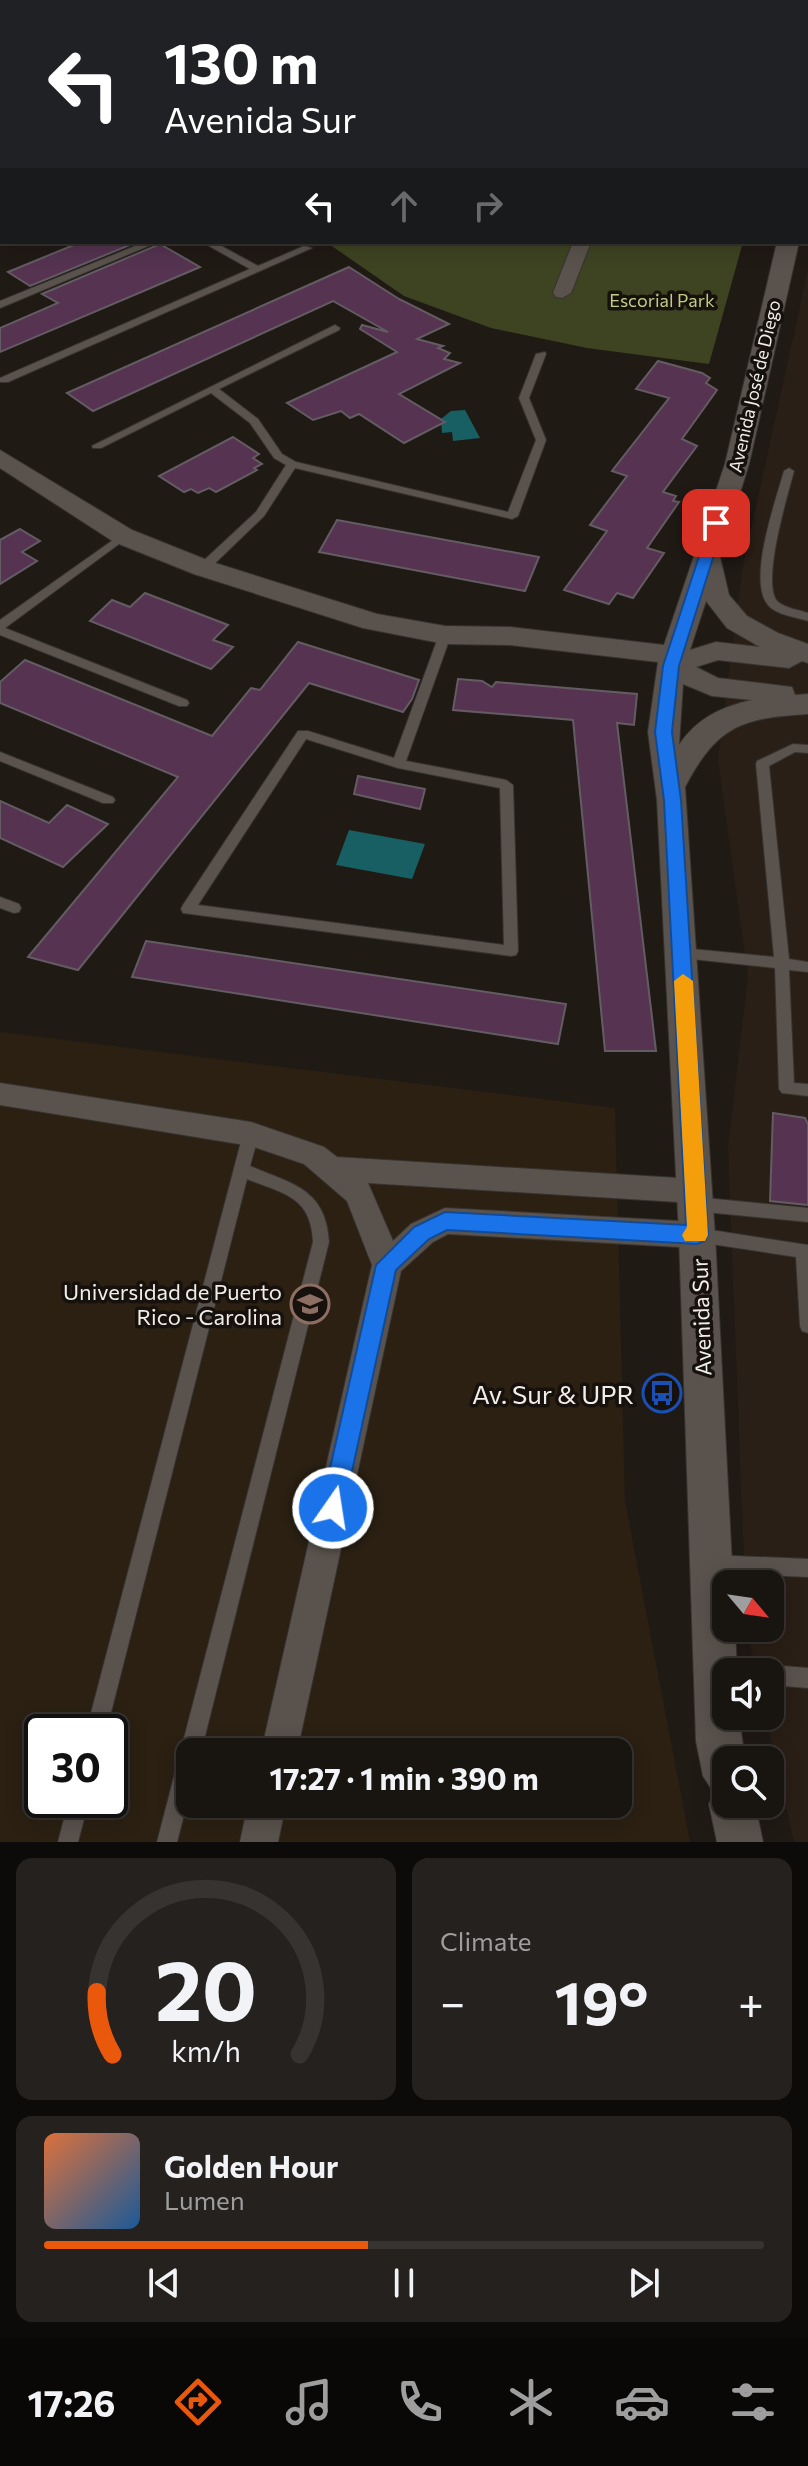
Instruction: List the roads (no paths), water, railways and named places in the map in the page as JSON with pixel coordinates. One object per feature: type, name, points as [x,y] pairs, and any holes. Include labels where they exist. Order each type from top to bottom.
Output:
[{"type":"street","points":[[562,293],[581,244]]},
{"type":"street","name":"Avenida José de Diego","points":[[671,666],[737,464],[788,244]]},
{"type":"street","points":[[0,457],[123,536],[203,568],[373,622],[445,635],[503,655],[671,666],[716,651],[808,661]]},
{"type":"street","points":[[706,552],[709,582],[728,615],[771,642],[808,654]]},
{"type":"street","points":[[671,666],[712,687],[808,696]]},
{"type":"street","name":"Avenida Sur","points":[[671,666],[663,732],[671,786],[682,953],[711,1564],[720,1658]]},
{"type":"street","points":[[671,786],[688,749],[711,725],[738,713],[808,704]]},
{"type":"street","points":[[0,1094],[251,1134],[314,1155],[359,1193],[387,1265],[282,1738]]},
{"type":"street","points":[[332,1169],[561,1183],[695,1210]]},
{"type":"street","points":[[557,1227],[561,1183]]},
{"type":"street","points":[[387,1265],[422,1233],[445,1221],[557,1227],[695,1210]]},
{"type":"street","points":[[259,1842],[264,1818]]},
{"type":"street","points":[[735,1818],[740,1842]]},
{"type":"lane","points":[[1,303],[148,244]]},
{"type":"lane","points":[[211,244],[258,270]]},
{"type":"lane","points":[[4,380],[307,248]]},
{"type":"lane","points":[[97,446],[335,328]]},
{"type":"lane","points":[[212,389],[254,421],[278,456],[292,464],[512,516],[541,440],[524,398],[541,354]]},
{"type":"lane","points":[[203,568],[260,514],[292,464]]},
{"type":"lane","points":[[789,471],[765,574],[766,593],[773,604],[808,617]]},
{"type":"lane","points":[[0,629],[123,536]]},
{"type":"lane","points":[[0,629],[183,703]]},
{"type":"lane","points":[[398,764],[445,635]]},
{"type":"lane","points":[[303,734],[398,764],[506,785],[511,951],[188,909],[303,734]]},
{"type":"lane","points":[[808,749],[793,748],[762,764],[782,963],[787,1089],[808,1090]]},
{"type":"lane","points":[[0,756],[108,800]]},
{"type":"lane","points":[[682,953],[808,967]]},
{"type":"lane","points":[[101,1714],[251,1134]]},
{"type":"lane","points":[[194,1738],[321,1242],[323,1221],[311,1200],[243,1170]]},
{"type":"lane","points":[[695,1210],[808,1215]]},
{"type":"lane","points":[[695,1210],[806,1251],[808,1326]]},
{"type":"lane","points":[[711,1564],[808,1568]]},
{"type":"lane","points":[[784,1676],[808,1678]]},
{"type":"lane","points":[[167,1842],[176,1807]]},
{"type":"lane","points":[[68,1842],[74,1818]]},
{"type":"water","points":[[465,410],[480,438],[453,441],[452,432],[442,433],[441,419],[451,411]]},
{"type":"water","points":[[349,830],[425,844],[412,879],[336,865]]},
{"type":"place","name":"Universidad de Puerto Rico - Carolina","points":[[310,1304]]},
{"type":"place","name":"Av. Sur & UPR","points":[[662,1393]]},
{"type":"park label","name":"Escorial Park","points":[[662,300]]}]
